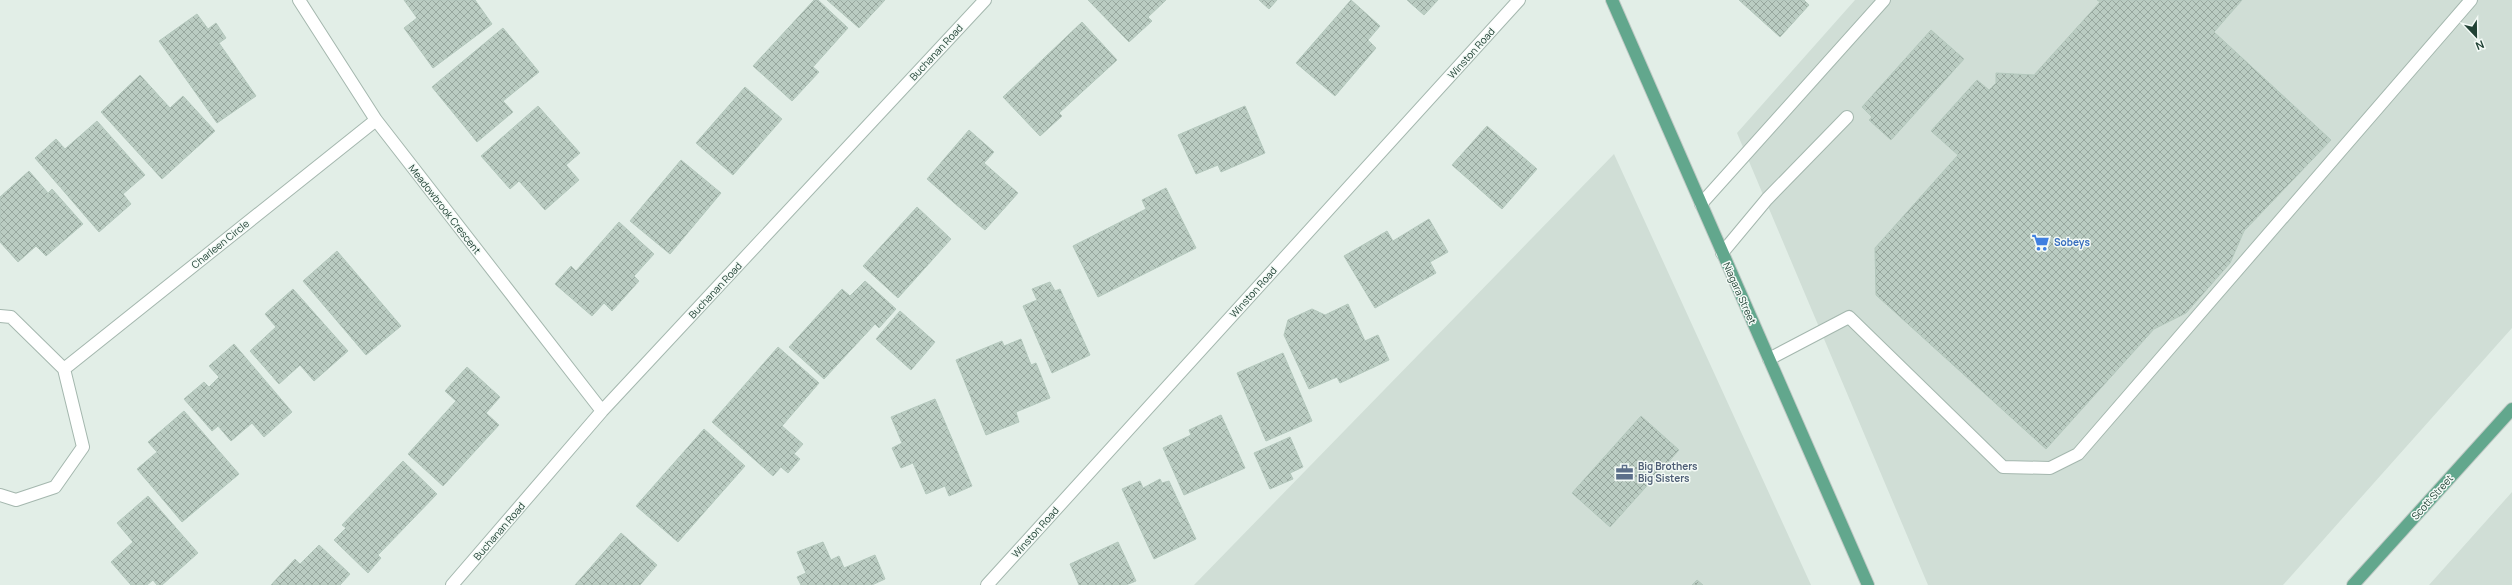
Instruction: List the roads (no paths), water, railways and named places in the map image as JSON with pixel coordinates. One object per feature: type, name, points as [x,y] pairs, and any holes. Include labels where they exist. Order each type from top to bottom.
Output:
[{"type":"main road","name":"Niagara Street","points":[[1612,0],[1868,585]]},
{"type":"main road","name":"Scott Street","points":[[2353,585],[2512,409]]},
{"type":"street","name":"Meadowbrook Crescent","points":[[299,0],[376,120],[602,411]]},
{"type":"street","name":"Buchanan Road","points":[[452,585],[602,411],[985,0]]},
{"type":"street","name":"Winston Road","points":[[987,585],[1519,0]]},
{"type":"street","points":[[1701,204],[1884,0]]},
{"type":"street","points":[[1769,358],[1849,317],[2003,468],[2050,468],[2078,454],[2471,0]]},
{"type":"street","points":[[1722,252],[1767,199],[1847,117]]},
{"type":"street","name":"Charleen Circle","points":[[64,369],[376,120]]},
{"type":"street","points":[[0,316],[11,317],[64,369],[83,447],[55,487],[16,500],[0,495]]},
{"type":"place","name":"Sobeys","points":[[2041,242]]},
{"type":"place","name":"Big Brothers Big Sisters","points":[[1625,472]]}]
